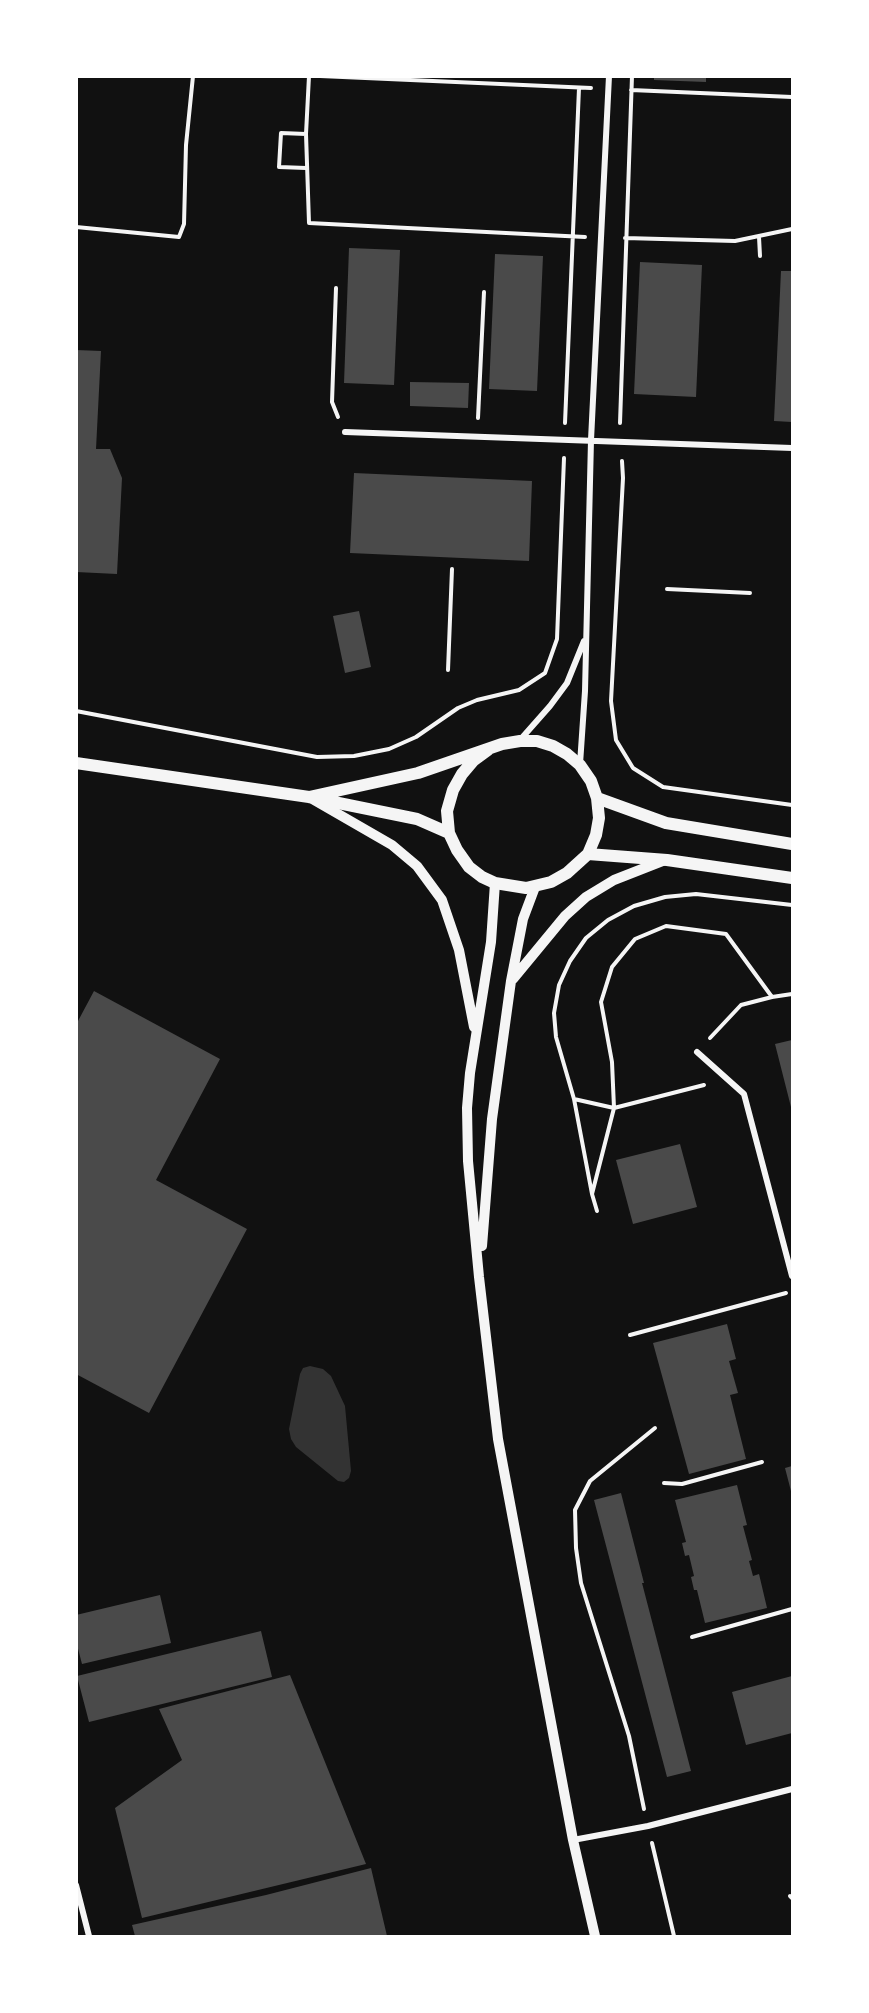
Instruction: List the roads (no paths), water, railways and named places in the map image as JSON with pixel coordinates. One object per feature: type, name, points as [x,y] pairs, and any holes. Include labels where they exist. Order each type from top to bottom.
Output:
[{"type":"main road","points":[[309,797],[418,773],[502,744],[537,741],[553,746],[580,765],[591,781],[597,798],[599,818],[596,835],[588,854],[567,873],[551,882],[535,887],[511,887],[495,883],[469,867],[457,850],[449,832],[447,811],[453,790],[473,761],[488,750]]},
{"type":"main road","points":[[76,763],[309,797],[417,819],[449,832]]},
{"type":"main road","points":[[597,798],[666,823],[792,844]]},
{"type":"main road","points":[[588,854],[667,860],[792,878]]},
{"type":"street","points":[[580,765],[585,690],[591,440],[609,76]]},
{"type":"street","points":[[345,432],[792,448]]},
{"type":"street","points":[[520,741],[567,683],[585,637]]},
{"type":"street","points":[[309,797],[392,845],[417,866],[442,900],[459,950],[475,1034]]},
{"type":"street","points":[[511,981],[565,916],[586,897],[614,880],[667,860]]},
{"type":"street","points":[[495,883],[491,942],[475,1034],[467,1108],[468,1161],[479,1277],[498,1439],[573,1840],[595,1936]]},
{"type":"street","points":[[479,1277],[492,1119],[511,981],[523,919],[535,887]]},
{"type":"street","points":[[697,1052],[744,1094],[792,1276]]},
{"type":"street","points":[[573,1840],[648,1826],[792,1789]]},
{"type":"street","points":[[76,1884],[89,1936]]}]
